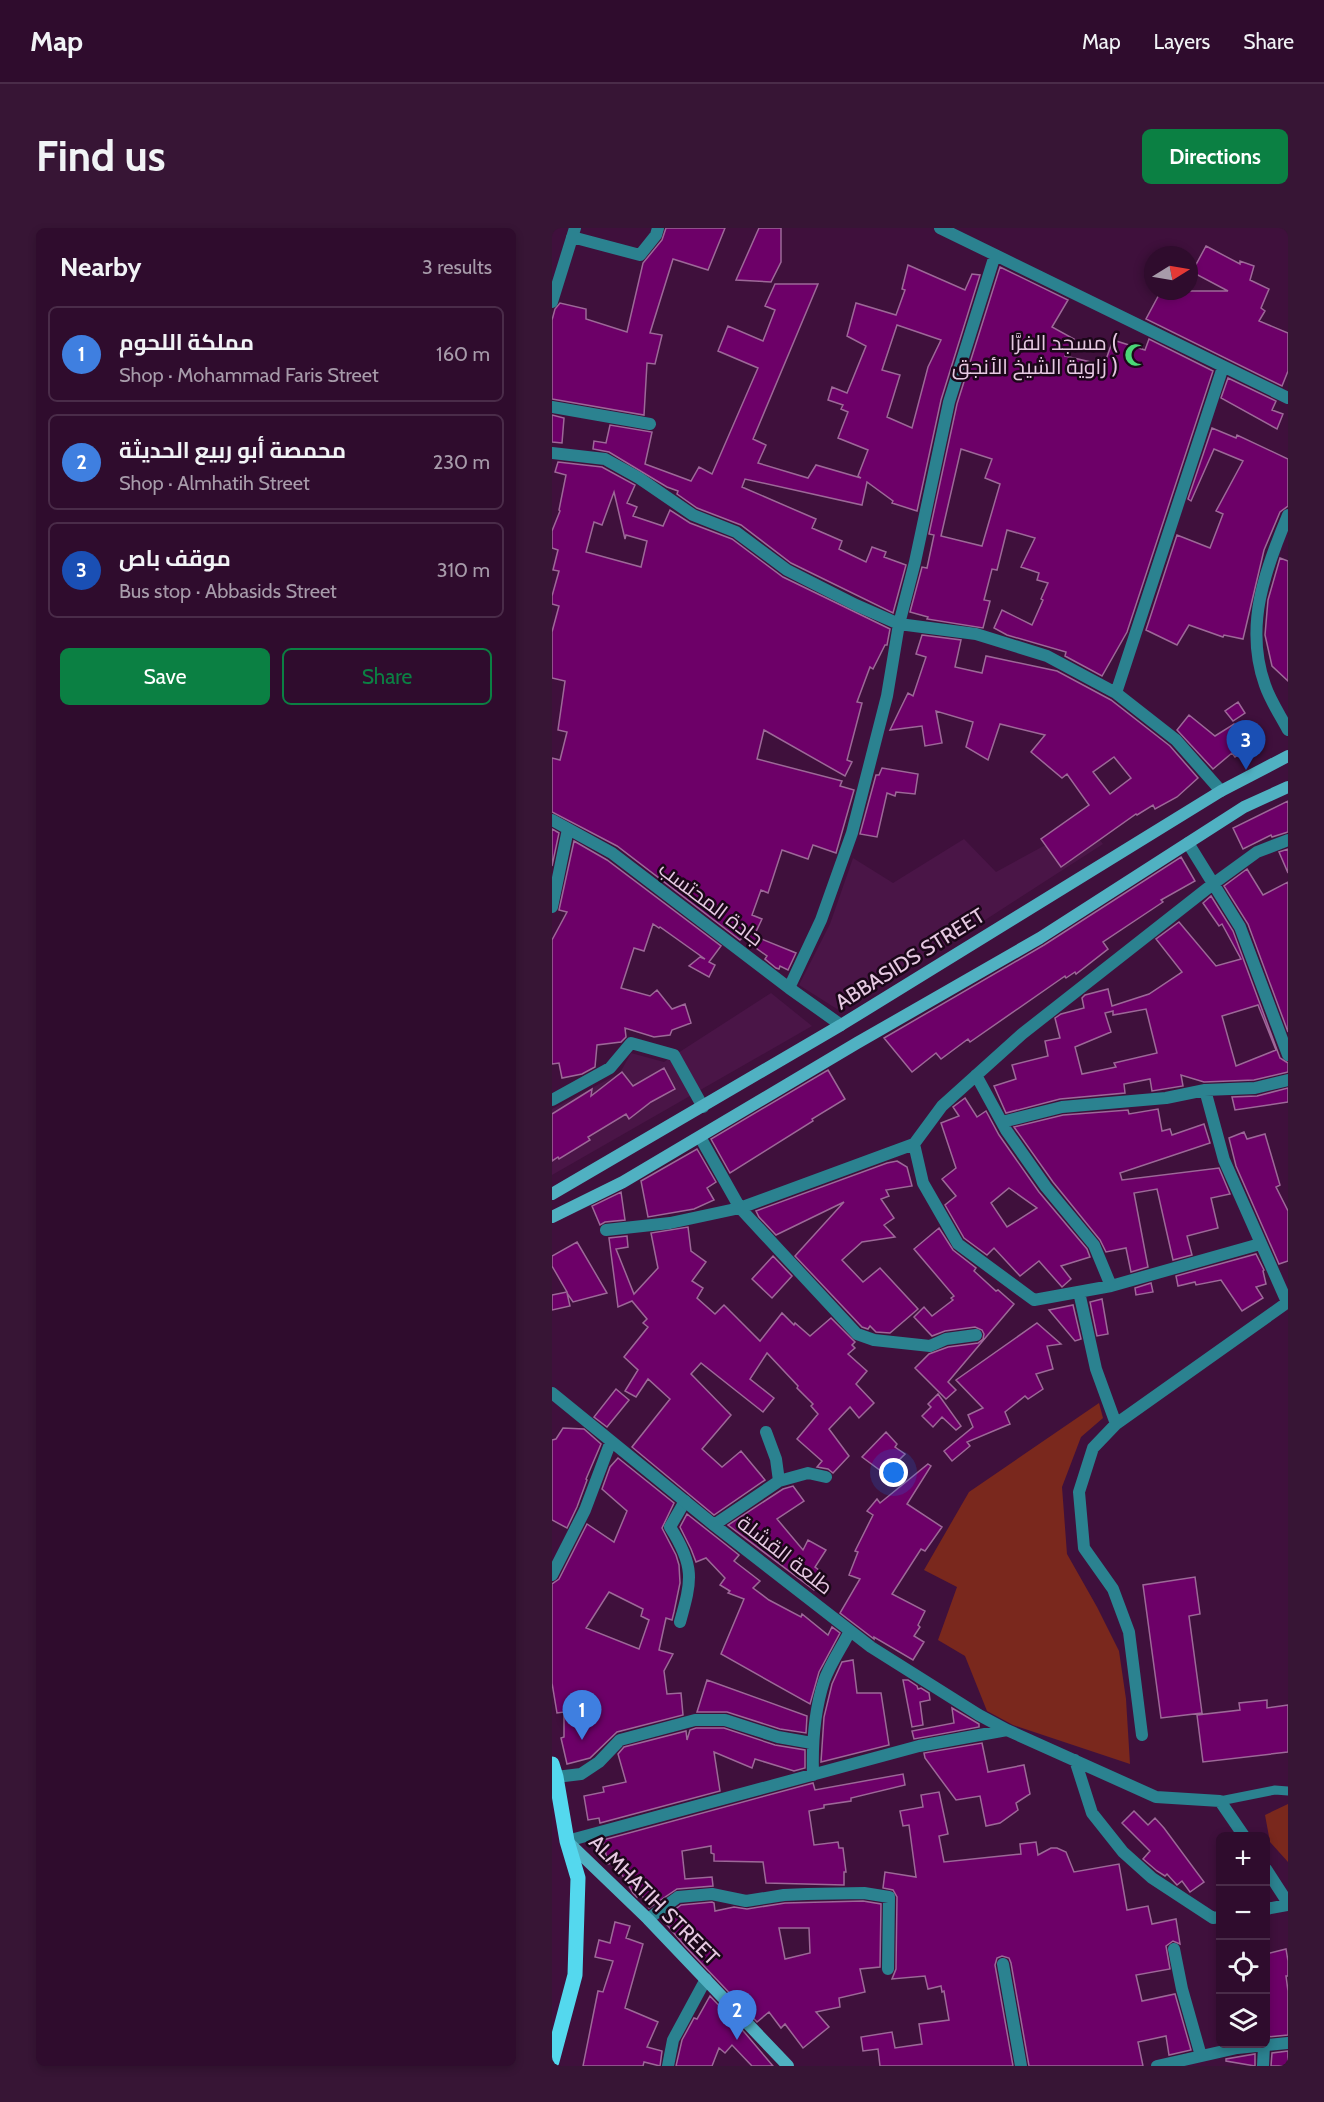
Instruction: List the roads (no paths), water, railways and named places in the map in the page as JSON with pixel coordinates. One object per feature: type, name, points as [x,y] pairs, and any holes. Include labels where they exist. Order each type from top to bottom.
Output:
[{"type":"main road","name":"ABBASIDS STREET","points":[[552,1194],[841,1025],[1221,791],[1288,756]]},
{"type":"main road","name":"ABBASIDS STREET","points":[[552,1217],[623,1182],[1040,938],[1244,807],[1288,787]]},
{"type":"main road","points":[[552,2061],[575,1975],[578,1878],[567,1841],[554,1771]]},
{"type":"main road","name":"ALMHATIH STREET","points":[[567,1841],[648,1919],[788,2066]]},
{"type":"street","points":[[552,302],[573,232],[640,255],[656,235],[658,228]]},
{"type":"street","points":[[940,228],[1288,398]]},
{"type":"street","points":[[789,988],[821,920],[852,833],[887,696],[900,624],[949,402],[995,255]]},
{"type":"street","points":[[1116,693],[1223,367]]},
{"type":"street","points":[[552,406],[650,424]]},
{"type":"street","points":[[552,453],[605,459],[639,478],[693,515],[736,532],[787,570],[856,605],[900,624],[976,634],[1047,656],[1116,693],[1176,740],[1221,791]]},
{"type":"street","points":[[1288,515],[1269,561],[1258,603],[1256,648],[1265,686],[1288,730]]},
{"type":"street","name":"جادة المحتسب","points":[[552,820],[612,853],[841,1025]]},
{"type":"street","points":[[552,907],[568,829]]},
{"type":"street","points":[[606,1230],[670,1223],[740,1208],[914,1144],[942,1106],[1022,1034],[1213,884],[1257,852],[1288,840]]},
{"type":"street","points":[[1188,843],[1240,927],[1288,1055]]},
{"type":"street","points":[[552,1100],[609,1068],[631,1042],[674,1055],[703,1107]]},
{"type":"street","points":[[976,1075],[1002,1122],[1046,1186],[1094,1245],[1112,1286]]},
{"type":"street","points":[[1002,1122],[1062,1107],[1166,1098],[1205,1090],[1255,1088],[1288,1080]]},
{"type":"street","points":[[1142,1735],[1129,1632],[1113,1588],[1084,1548],[1079,1492],[1093,1448],[1116,1424],[1288,1302],[1224,1160],[1205,1090]]},
{"type":"street","points":[[700,1137],[740,1208],[857,1334],[874,1340],[930,1346],[946,1339],[976,1335]]},
{"type":"street","points":[[914,1144],[923,1183],[958,1244],[1034,1300],[1112,1286],[1260,1244]]},
{"type":"street","points":[[1079,1292],[1096,1369],[1116,1424]]},
{"type":"street","name":"طلعة القشلة","points":[[552,1394],[714,1525],[871,1647],[979,1715],[1007,1730],[1156,1797],[1220,1801]]},
{"type":"street","points":[[766,1432],[776,1460],[779,1481]]},
{"type":"street","points":[[552,1575],[585,1510],[611,1441]]},
{"type":"street","points":[[714,1525],[779,1481],[808,1473],[826,1477]]},
{"type":"street","points":[[680,1622],[690,1589],[690,1572],[681,1544],[670,1527],[685,1501]]},
{"type":"street","points":[[813,1775],[812,1743],[824,1680],[850,1631]]},
{"type":"street","points":[[554,1771],[581,1774],[599,1762],[620,1740],[695,1720],[726,1720],[778,1737],[812,1743]]},
{"type":"street","points":[[567,1841],[919,1746],[1007,1730]]},
{"type":"street","points":[[1075,1760],[1092,1813],[1124,1852],[1152,1878],[1213,1918],[1216,1918]]},
{"type":"street","points":[[1220,1801],[1241,1832]]},
{"type":"street","points":[[1270,1875],[1288,1904],[1270,1908]]},
{"type":"street","points":[[648,1919],[678,1897],[712,1894],[746,1901],[807,1894],[864,1893],[888,1897],[888,1970]]},
{"type":"street","points":[[1174,1949],[1182,1989],[1201,2056]]},
{"type":"street","points":[[1003,1964],[1021,2066]]},
{"type":"street","points":[[668,2066],[673,2040],[706,1979]]},
{"type":"street","points":[[1270,2045],[1288,2043]]},
{"type":"street","points":[[1157,2066],[1237,2048]]},
{"type":"street","points":[[1263,2066],[1264,2048]]},
{"type":"lane","points":[[1220,1801],[1275,1790],[1288,1791]]},
{"type":"place","name":"مسجد الفرَّا ( زاوية الشيخ الأنجق )","points":[[1136,355]]},
{"type":"place","name":"موقف باص","points":[[1246,770]]},
{"type":"place","name":"مملكة اللحوم","points":[[582,1740]]},
{"type":"place","name":"محمصة أبو ربيع الحديثة","points":[[737,2040]]}]
